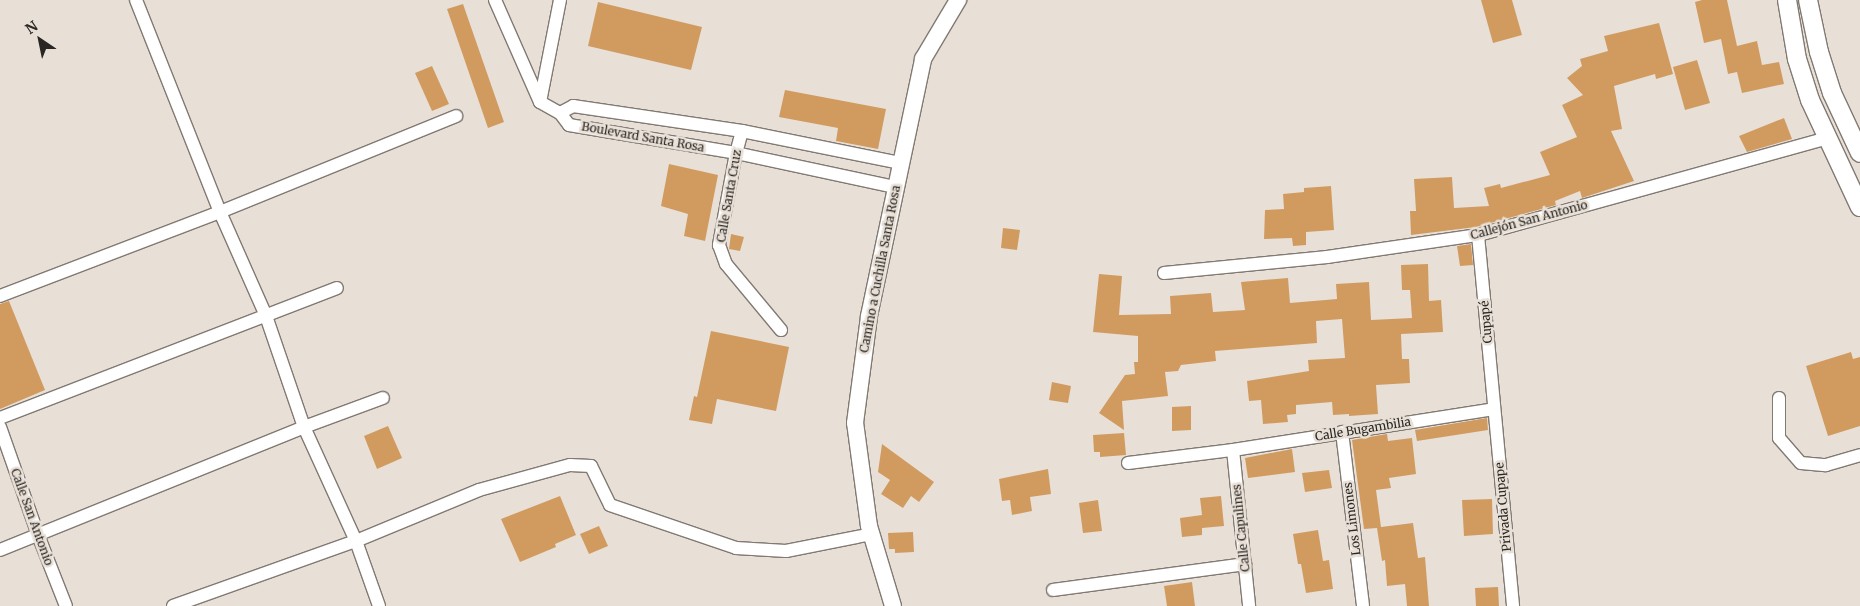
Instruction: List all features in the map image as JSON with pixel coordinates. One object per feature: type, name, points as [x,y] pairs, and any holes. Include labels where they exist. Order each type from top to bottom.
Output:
[{"type":"main road","points":[[1787,0],[1797,60],[1810,100],[1860,207]]},
{"type":"main road","points":[[1808,0],[1819,52],[1832,93],[1860,153]]},
{"type":"street","points":[[136,0],[220,212],[266,316],[304,427],[356,541],[379,606]]},
{"type":"street","points":[[496,0],[540,102],[560,113]]},
{"type":"street","points":[[540,102],[560,0]]},
{"type":"street","name":"Camino a Cuchilla Santa Rosa","points":[[893,606],[872,534],[855,423],[869,316],[923,59],[958,0]]},
{"type":"street","name":"Boulevard Santa Rosa","points":[[896,187],[736,153],[569,125],[560,113],[573,106],[742,131],[901,163]]},
{"type":"street","points":[[0,296],[220,212],[456,116]]},
{"type":"street","name":"Calle Santa Cruz","points":[[742,131],[736,153],[719,245],[726,264],[781,330]]},
{"type":"street","name":"Callejón San Antonio","points":[[1164,273],[1327,257],[1478,235],[1828,138]]},
{"type":"street","name":"Cupapé","points":[[1478,235],[1494,409]]},
{"type":"street","points":[[0,418],[337,288]]},
{"type":"street","points":[[0,550],[304,427],[383,398]]},
{"type":"street","points":[[1779,398],[1779,438],[1801,463],[1826,465],[1860,455]]},
{"type":"street","name":"Calle Bugambilia","points":[[1128,463],[1233,450],[1494,409]]},
{"type":"street","name":"Privada Cupape","points":[[1494,409],[1513,606]]},
{"type":"street","name":"Calle San Antonio","points":[[0,427],[38,535],[66,606]]},
{"type":"street","name":"Los Limones","points":[[1342,432],[1363,606]]},
{"type":"street","name":"Calle Capulines","points":[[1233,450],[1249,606]]},
{"type":"street","points":[[173,606],[356,541],[479,490],[570,465],[591,466],[610,505],[736,548],[786,551],[872,534]]},
{"type":"street","points":[[1053,590],[1245,564]]},
{"type":"building","points":[[1481,0],[1512,0],[1522,35],[1493,43]]},
{"type":"building","points":[[1702,0],[1727,0],[1737,46],[1757,41],[1762,65],[1779,62],[1784,84],[1742,93],[1737,72],[1728,74],[1721,39],[1704,43],[1695,2]]},
{"type":"building","points":[[598,2],[702,27],[691,70],[588,46]]},
{"type":"building","points":[[463,4],[504,122],[488,128],[447,9]]},
{"type":"building","points":[[1659,23],[1673,74],[1656,79],[1655,74],[1614,86],[1622,129],[1611,131],[1634,181],[1582,198],[1580,191],[1555,201],[1556,205],[1476,227],[1411,235],[1410,211],[1416,211],[1414,179],[1452,177],[1454,208],[1489,206],[1484,188],[1500,184],[1501,188],[1550,175],[1540,152],[1577,137],[1562,105],[1583,95],[1567,78],[1582,66],[1580,59],[1608,51],[1604,36]]},
{"type":"building","points":[[1697,60],[1710,103],[1685,110],[1673,67]]},
{"type":"building","points":[[432,66],[449,104],[432,111],[415,73]]},
{"type":"building","points":[[785,90],[886,109],[878,149],[836,141],[838,128],[779,117]]},
{"type":"building","points":[[1784,118],[1792,139],[1747,152],[1739,136]]},
{"type":"building","points":[[669,164],[718,175],[705,241],[684,236],[688,214],[661,206]]},
{"type":"building","points":[[1331,186],[1334,230],[1306,232],[1306,245],[1293,246],[1292,238],[1264,239],[1265,210],[1284,209],[1283,194],[1304,192],[1304,188]]},
{"type":"building","points":[[1003,228],[1020,230],[1017,250],[1001,248]]},
{"type":"building","points":[[731,234],[744,237],[740,251],[729,249]]},
{"type":"building","points":[[1471,244],[1473,265],[1460,266],[1457,246]]},
{"type":"building","points":[[1428,264],[1429,301],[1441,300],[1443,332],[1401,334],[1402,359],[1409,359],[1410,383],[1376,385],[1378,414],[1333,415],[1332,402],[1296,405],[1296,414],[1287,415],[1288,422],[1263,424],[1261,400],[1249,401],[1247,381],[1309,371],[1308,360],[1345,358],[1342,319],[1316,321],[1317,343],[1215,351],[1216,361],[1181,365],[1178,371],[1165,372],[1168,396],[1122,401],[1124,430],[1099,413],[1125,375],[1135,374],[1134,362],[1138,362],[1138,336],[1093,332],[1099,274],[1122,276],[1119,315],[1171,314],[1170,296],[1211,293],[1213,312],[1245,310],[1241,282],[1288,278],[1290,303],[1337,299],[1336,284],[1369,282],[1371,320],[1412,318],[1410,290],[1402,290],[1401,265]]},
{"type":"building","points":[[9,301],[45,390],[0,409],[0,304]]},
{"type":"building","points":[[711,331],[789,347],[776,411],[717,399],[712,424],[689,420],[694,396],[697,397]]},
{"type":"building","points":[[1851,352],[1853,359],[1860,357],[1860,426],[1828,436],[1806,366]]},
{"type":"building","points":[[1052,382],[1071,386],[1068,403],[1049,400]]},
{"type":"building","points":[[1191,406],[1191,430],[1172,431],[1172,407]]},
{"type":"building","points":[[1487,418],[1488,430],[1417,441],[1415,430]]},
{"type":"building","points":[[388,426],[402,458],[377,469],[364,436]]},
{"type":"building","points":[[1124,433],[1126,455],[1100,457],[1100,452],[1094,452],[1093,435]]},
{"type":"building","points":[[1387,434],[1388,441],[1412,438],[1416,474],[1389,478],[1391,488],[1376,490],[1381,527],[1413,523],[1418,558],[1425,557],[1429,606],[1407,606],[1405,584],[1387,586],[1385,560],[1382,561],[1377,528],[1364,529],[1352,440]]},
{"type":"building","points":[[882,444],[934,482],[919,502],[911,496],[903,508],[881,494],[890,480],[878,472]]},
{"type":"building","points":[[1292,449],[1295,472],[1248,478],[1245,458]]},
{"type":"building","points":[[1048,469],[1051,494],[1030,497],[1032,511],[1012,515],[1010,500],[1002,501],[999,479]]},
{"type":"building","points":[[1329,470],[1332,488],[1305,492],[1302,473]]},
{"type":"building","points":[[560,496],[576,535],[555,544],[556,547],[520,562],[501,519]]},
{"type":"building","points":[[1221,496],[1224,526],[1202,528],[1202,535],[1182,537],[1180,518],[1202,515],[1200,498]]},
{"type":"building","points":[[1492,499],[1493,534],[1464,536],[1462,500]]},
{"type":"building","points":[[1098,500],[1102,531],[1083,533],[1079,503]]},
{"type":"building","points":[[599,526],[608,546],[589,554],[580,534]]},
{"type":"building","points":[[1318,530],[1323,561],[1329,560],[1333,589],[1306,593],[1301,564],[1298,564],[1293,534]]},
{"type":"building","points":[[913,532],[914,552],[895,553],[895,549],[889,549],[888,533]]},
{"type":"building","points":[[1192,582],[1195,606],[1167,606],[1164,586]]},
{"type":"building","points":[[1498,587],[1499,606],[1476,606],[1475,588]]}]
